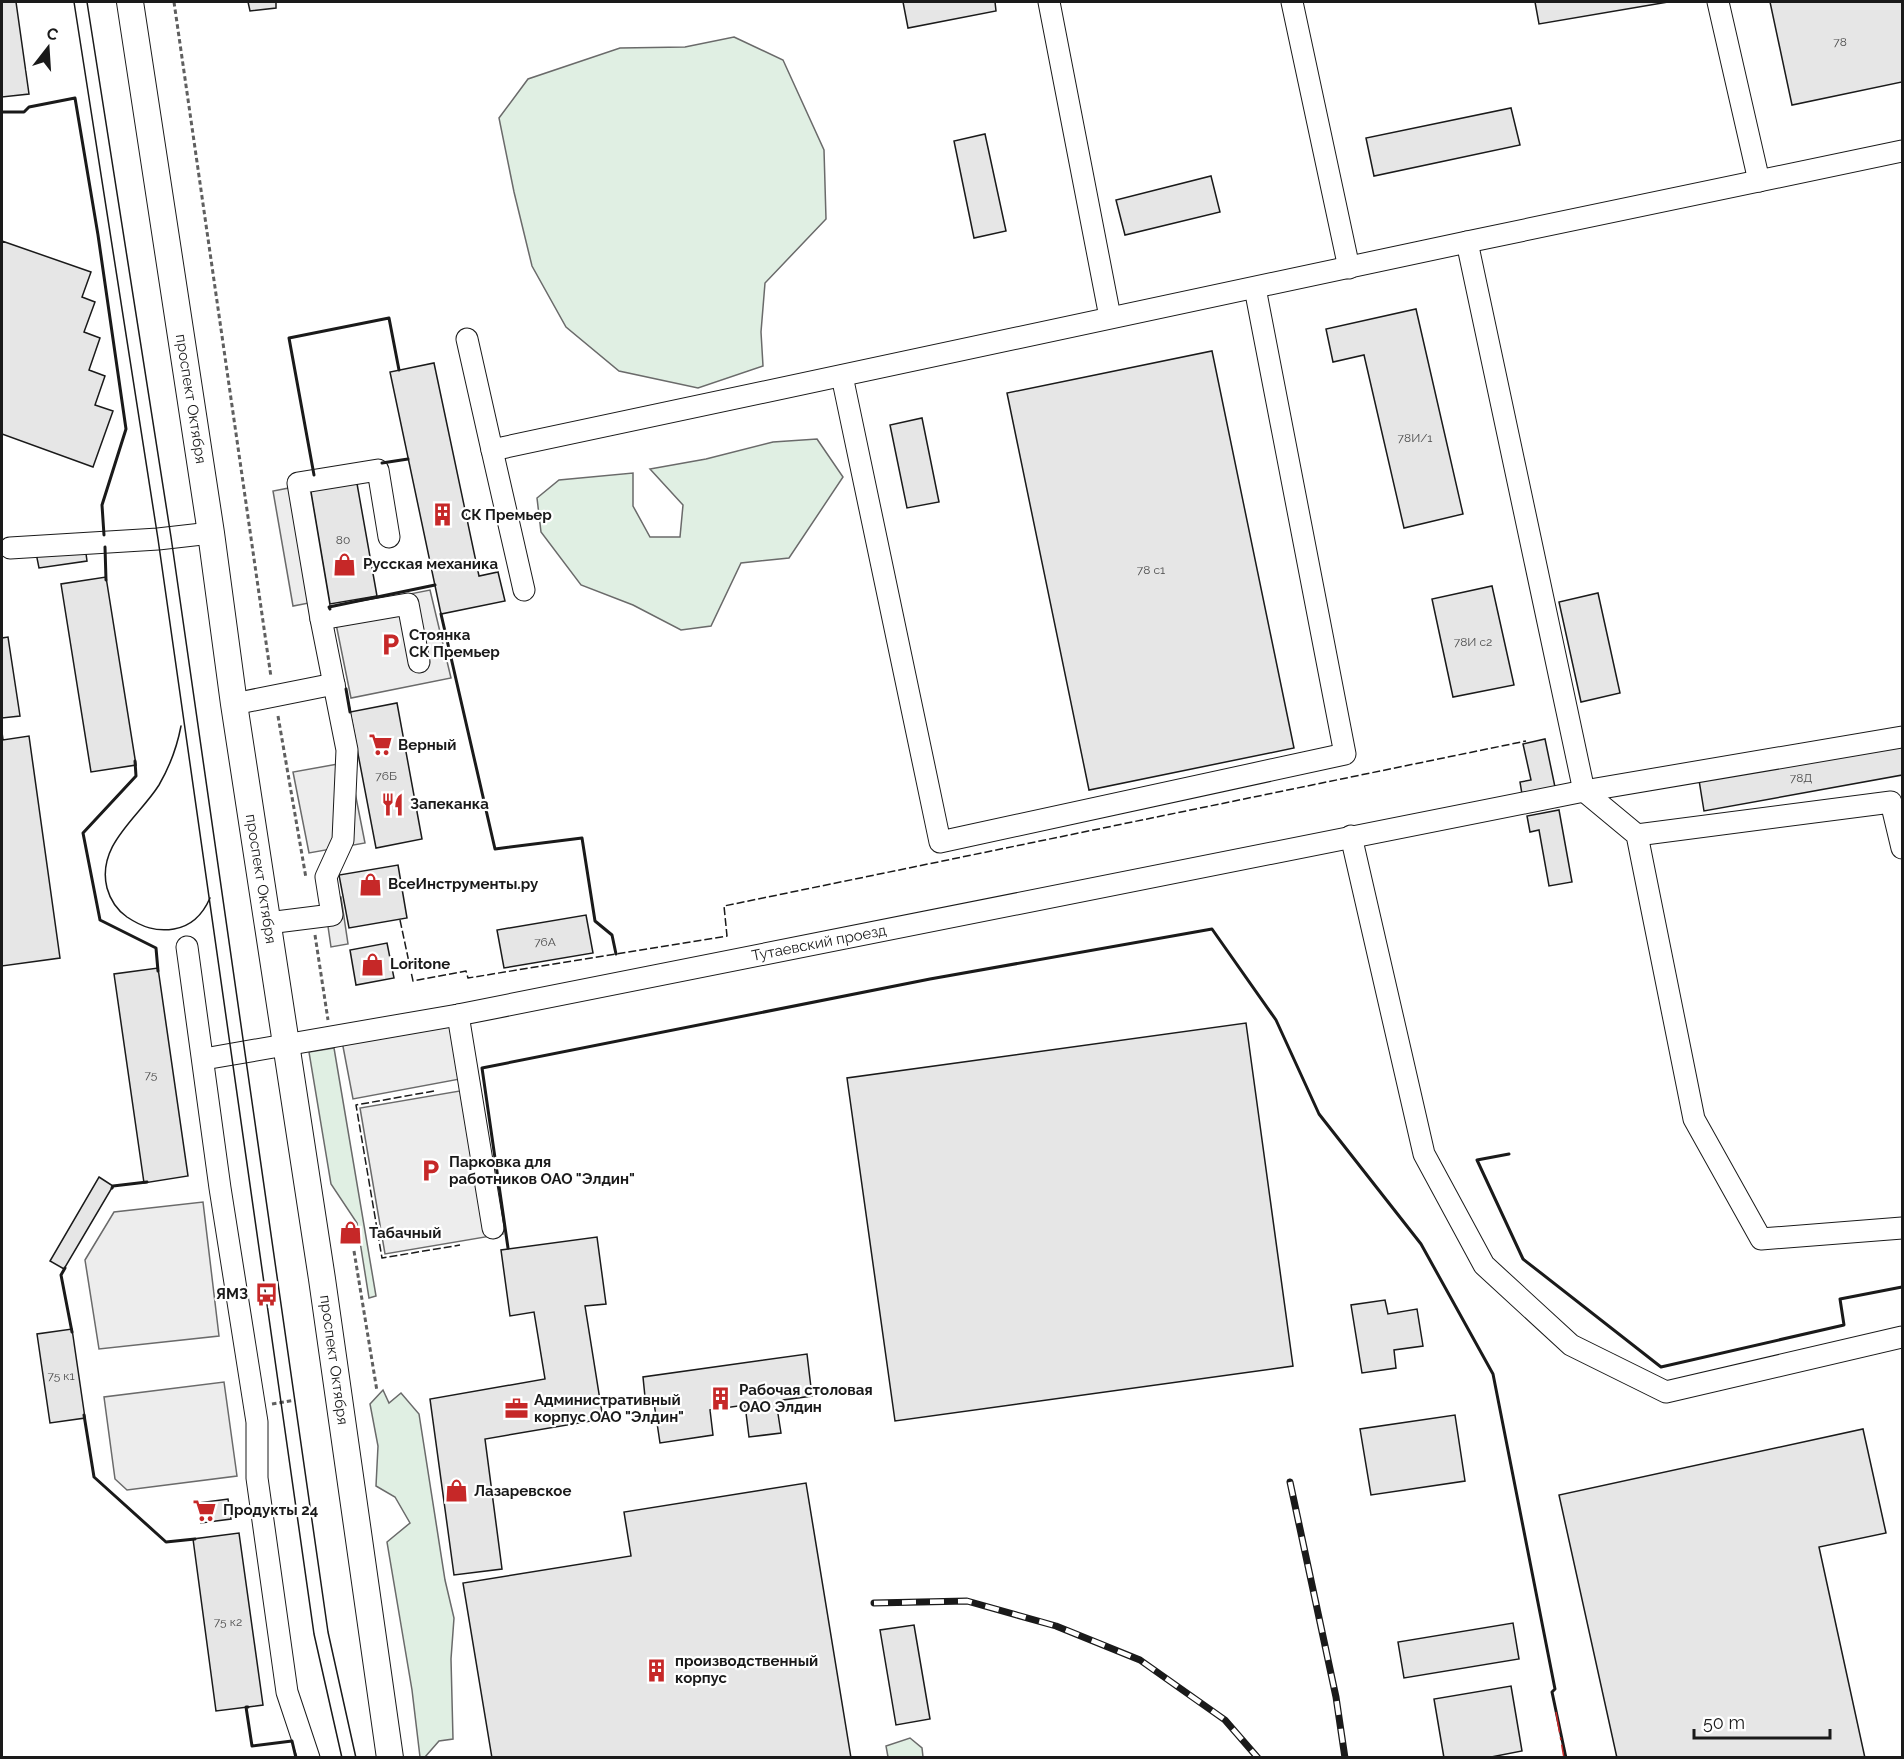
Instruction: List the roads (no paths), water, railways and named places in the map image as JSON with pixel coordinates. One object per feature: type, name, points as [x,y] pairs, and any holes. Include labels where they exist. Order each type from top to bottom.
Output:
[{"type":"main road","name":"проспект Октября","points":[[130,2],[322,1279],[390,1758]]},
{"type":"street","points":[[1049,2],[1110,317]]},
{"type":"street","points":[[1292,2],[1349,268]]},
{"type":"street","points":[[1719,2],[1759,181]]},
{"type":"street","points":[[492,450],[1110,317],[1902,151]]},
{"type":"street","points":[[1467,242],[1584,791],[1637,836],[1694,1119],[1761,1239],[1902,1228]]},
{"type":"street","points":[[842,376],[940,842],[1346,754],[1255,288]]},
{"type":"street","points":[[466,339],[524,590]]},
{"type":"street","points":[[268,923],[332,915],[326,877],[343,840],[347,750],[321,619],[298,483],[378,470],[389,537]]},
{"type":"street","points":[[10,548],[158,539],[211,533]]},
{"type":"street","points":[[321,619],[408,604],[419,662]]},
{"type":"street","points":[[234,704],[334,684]]},
{"type":"street","name":"Тутаевский проезд","points":[[204,1059],[458,1015],[1584,791],[1902,737]]},
{"type":"street","points":[[1637,836],[1891,802],[1902,848]]},
{"type":"street","points":[[1351,836],[1424,1154],[1484,1265],[1571,1346],[1666,1392],[1902,1337]]},
{"type":"street","points":[[187,947],[220,1188],[257,1422],[257,1478],[287,1692],[309,1758]]},
{"type":"street","points":[[458,1015],[493,1228]]},
{"type":"tram line","points":[[74,2],[158,539],[314,1634],[342,1758]]},
{"type":"tram line","points":[[87,2],[171,537],[328,1632],[356,1758]]},
{"type":"tram line","points":[[181,726],[167,771],[151,797],[113,845],[105,873],[107,888],[114,904],[127,917],[138,924],[161,930],[174,929],[191,922],[204,909],[210,898]]},
{"type":"railway","points":[[1290,1482],[1336,1697],[1345,1758]]},
{"type":"railway","points":[[874,1603],[967,1601],[1056,1626],[1140,1660],[1225,1720],[1258,1758]]},
{"type":"place","name":"СК Премьер","points":[[443,515]]},
{"type":"place","name":"Русская механика","points":[[345,564]]},
{"type":"place","name":"Стоянка СК Премьер","points":[[391,644]]},
{"type":"place","name":"Верный","points":[[380,745]]},
{"type":"place","name":"Запеканка","points":[[392,804]]},
{"type":"place","name":"ВсеИнструменты.ру","points":[[370,884]]},
{"type":"place","name":"Loritone","points":[[372,964]]},
{"type":"place","name":"Парковка для работников ОАО \"Элдин\"","points":[[431,1171]]},
{"type":"place","name":"Табачный","points":[[351,1233]]},
{"type":"place","name":"ЯМЗ","points":[[266,1294]]},
{"type":"place","name":"Рабочая столовая ОАО Элдин","points":[[721,1399]]},
{"type":"place","name":"Административный корпус ОАО \"Элдин\"","points":[[516,1409]]},
{"type":"place","name":"Лазаревское","points":[[456,1491]]},
{"type":"place","name":"Продукты 24","points":[[205,1510]]},
{"type":"place","name":"производственный корпус","points":[[657,1670]]}]
